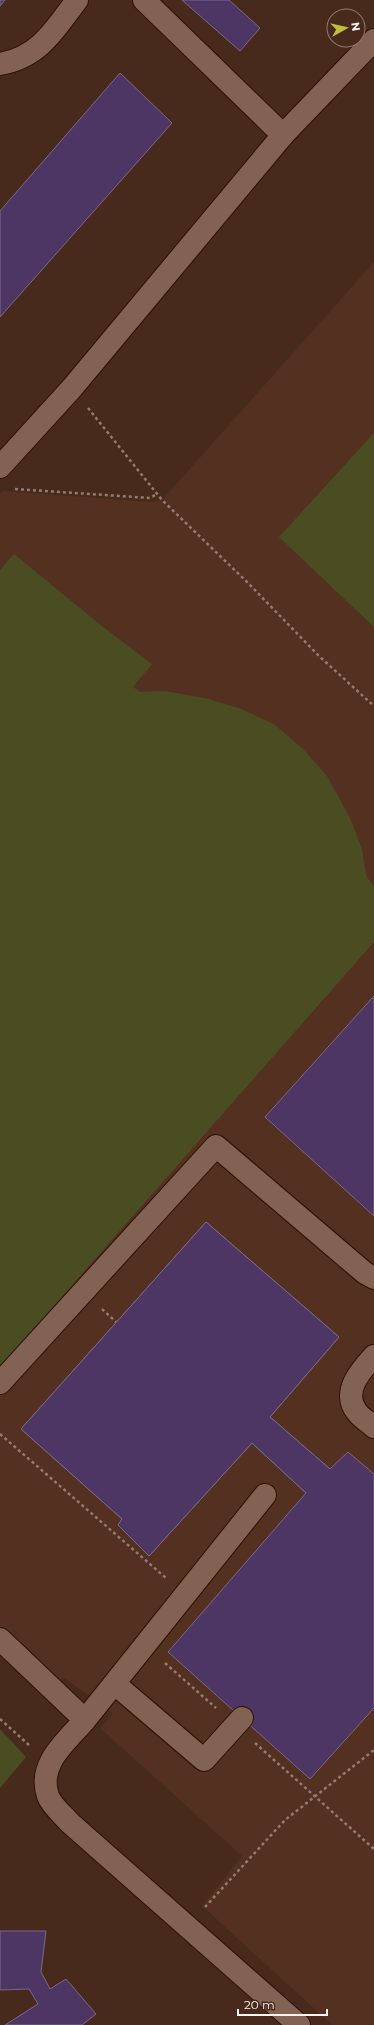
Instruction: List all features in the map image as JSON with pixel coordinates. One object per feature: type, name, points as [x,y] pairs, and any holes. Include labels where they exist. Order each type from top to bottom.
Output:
[{"type":"lane","points":[[0,64],[28,54],[45,42],[77,0]]},
{"type":"lane","points":[[144,0],[283,135]]},
{"type":"lane","points":[[0,467],[72,388],[283,135],[374,40]]},
{"type":"lane","points":[[0,1383],[216,1146],[374,1278]]},
{"type":"lane","points":[[374,1356],[355,1378],[352,1393],[356,1412],[374,1427]]},
{"type":"lane","points":[[265,1496],[146,1646],[50,1762],[45,1778],[48,1798],[70,1823],[299,2025]]},
{"type":"lane","points":[[0,1639],[85,1720]]},
{"type":"lane","points":[[114,1684],[204,1760],[239,1721]]},
{"type":"path","points":[[72,388],[157,494],[319,656],[374,706]]},
{"type":"path","points":[[8,488],[150,498],[157,494]]},
{"type":"path","points":[[0,1434],[186,1595]]},
{"type":"path","points":[[146,1646],[239,1721],[315,1796],[374,1849]]},
{"type":"path","points":[[0,1719],[50,1762]]},
{"type":"path","points":[[188,1926],[285,1820],[374,1750]]},
{"type":"shaded area","points":[[374,262],[374,2025],[332,2025],[202,1906],[242,1856],[100,1728],[113,1714],[108,1709],[63,1677],[46,1698],[0,1656],[0,493],[4,491],[151,502],[162,500]]},
{"type":"green space","points":[[374,433],[374,627],[279,537]]},
{"type":"green space","points":[[14,554],[103,627],[152,664],[133,687],[141,692],[165,691],[209,699],[241,709],[274,724],[304,750],[327,776],[350,818],[362,849],[366,875],[374,887],[374,942],[0,1367],[0,570]]},
{"type":"green space","points":[[0,1729],[26,1757],[0,1788]]},
{"type":"building","points":[[0,0],[5,0],[0,6]]},
{"type":"building","points":[[182,0],[229,0],[260,28],[240,51]]},
{"type":"building","points":[[120,73],[172,123],[0,317],[0,211]]},
{"type":"building","points":[[374,996],[374,1216],[265,1117]]},
{"type":"building","points":[[206,1222],[339,1337],[270,1417],[330,1469],[306,1493],[252,1443],[149,1556],[118,1525],[122,1519],[21,1429]]},
{"type":"building","points":[[206,1222],[339,1337],[270,1417],[330,1469],[348,1452],[374,1474],[374,1708],[310,1779],[168,1652],[306,1493],[252,1443],[149,1556],[118,1525],[122,1519],[21,1429]]},
{"type":"building","points":[[0,1931],[46,1931],[41,1972],[50,1989],[66,1979],[96,2014],[82,2025],[5,2025],[38,2004],[29,1989],[0,1990]]}]
